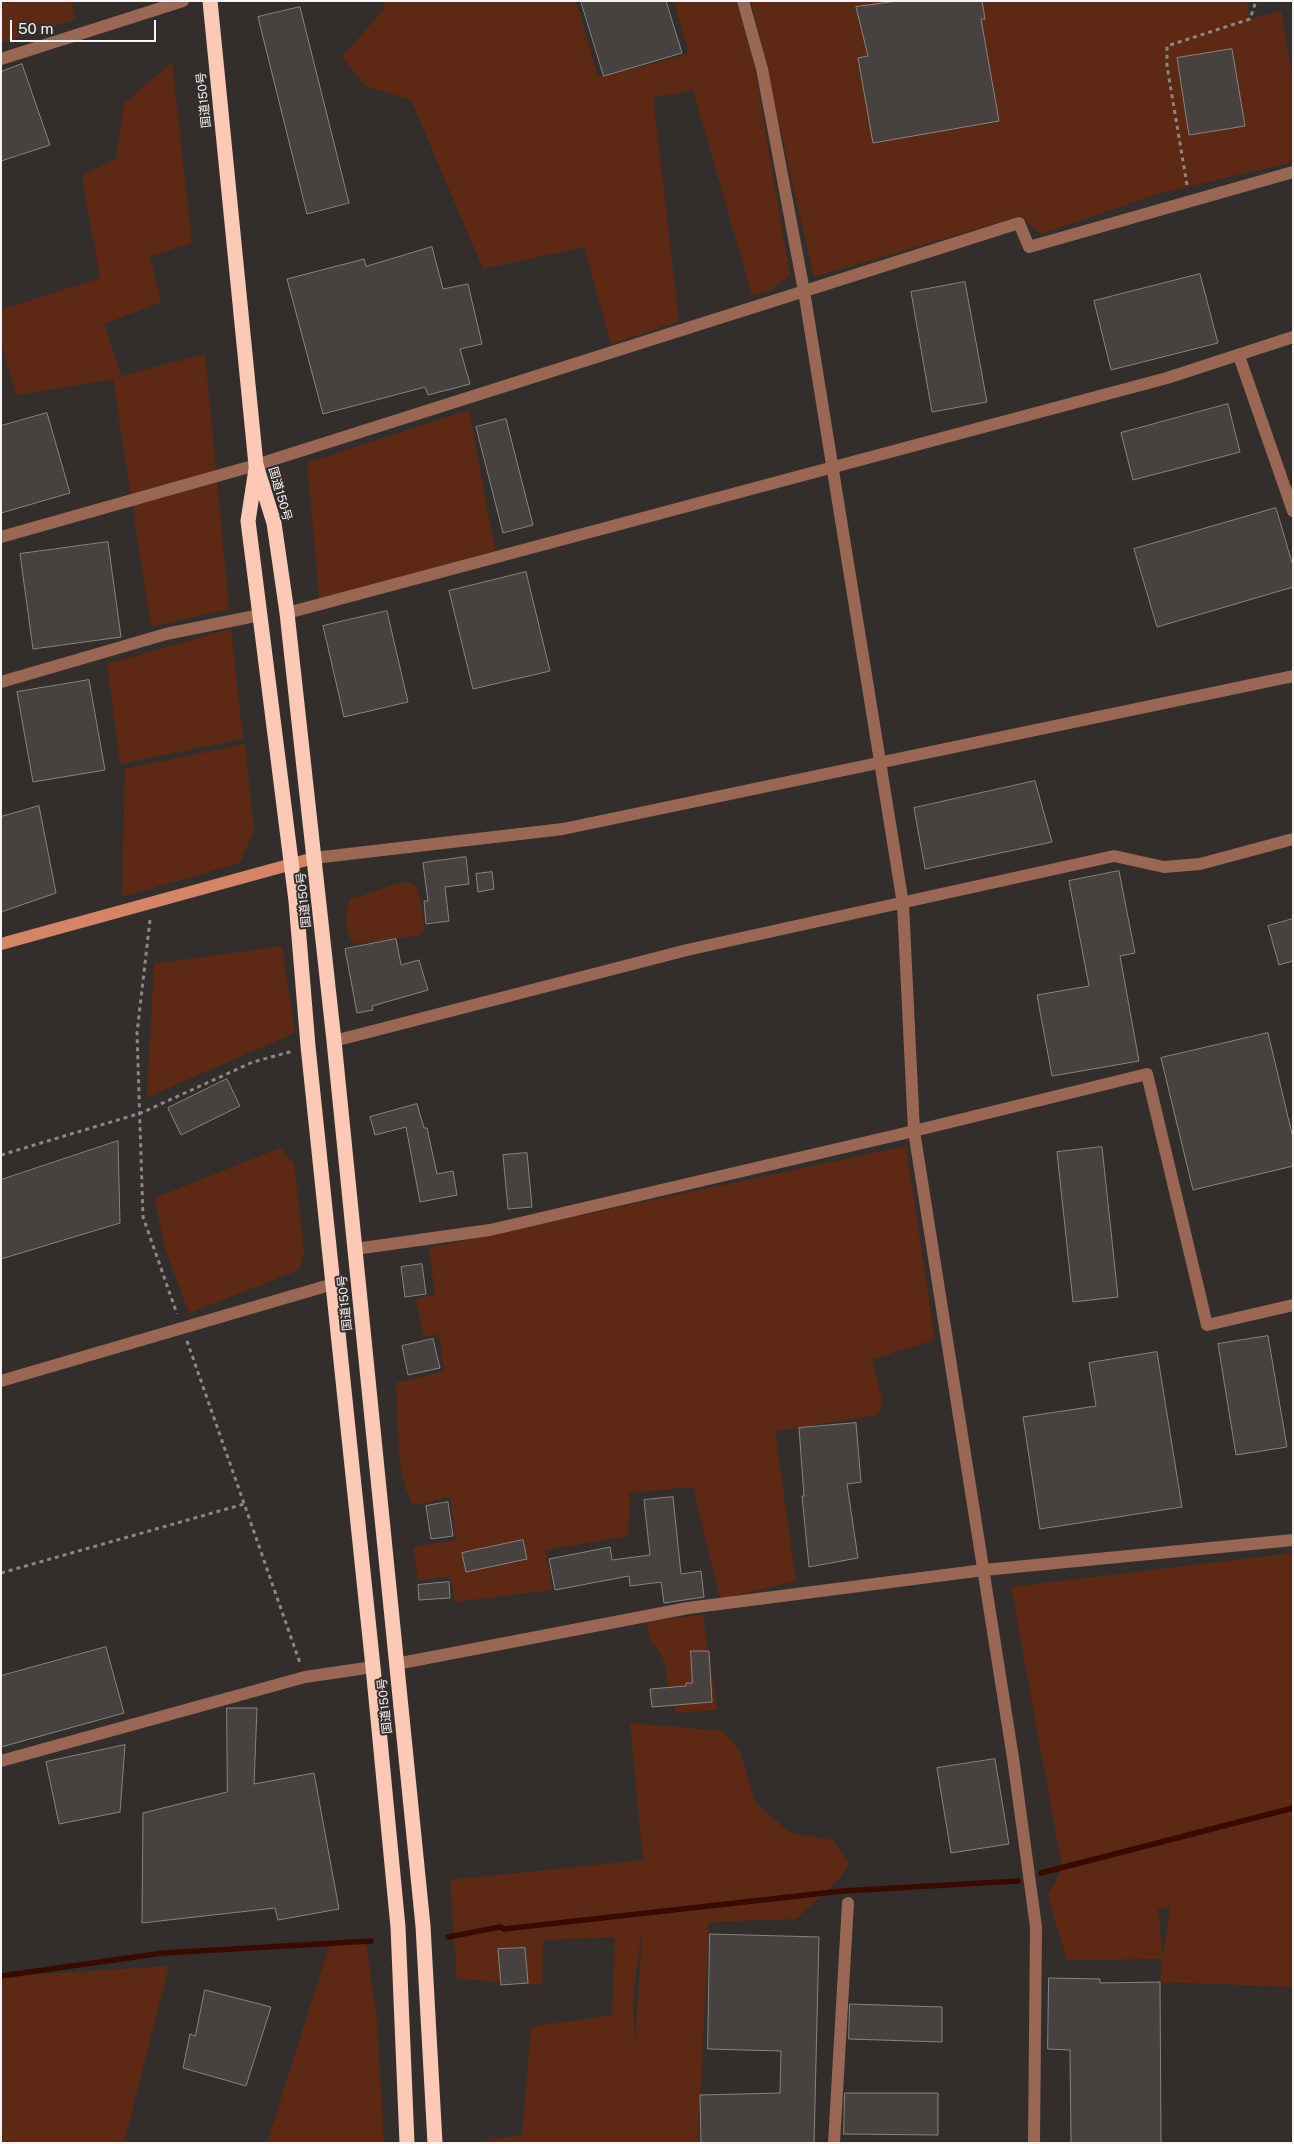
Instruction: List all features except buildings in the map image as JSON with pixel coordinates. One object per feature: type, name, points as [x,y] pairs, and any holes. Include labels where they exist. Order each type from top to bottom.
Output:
[{"type":"highway","name":"国道150号","points":[[210,1],[256,465],[274,523],[287,613],[334,1041],[423,1926],[435,2143]]},
{"type":"highway","name":"国道150号","points":[[256,465],[248,521],[296,901],[308,1046],[373,1667],[398,1926],[407,2143]]},
{"type":"street","points":[[1,59],[183,1]]},
{"type":"street","points":[[743,1],[762,69],[804,291],[903,904],[914,1131],[984,1570],[1036,1927],[1034,2143]]},
{"type":"street","points":[[1,537],[256,465],[1020,223],[1029,246],[1293,172]]},
{"type":"street","points":[[287,613],[1167,378],[1293,337]]},
{"type":"street","points":[[1239,356],[1293,511]]},
{"type":"street","points":[[1,682],[166,634],[260,615]]},
{"type":"street","points":[[1,944],[314,858],[563,829],[1293,676]]},
{"type":"street","points":[[334,1041],[686,950],[903,904],[1114,856],[1164,867],[1200,864],[1293,839]]},
{"type":"street","points":[[354,1249],[490,1230],[914,1131],[1147,1074],[1207,1325],[1293,1306]]},
{"type":"street","points":[[1,1382],[183,1330],[333,1284]]},
{"type":"street","points":[[396,1664],[688,1608],[984,1570],[1293,1540]]},
{"type":"street","points":[[1,1761],[305,1677],[373,1667]]},
{"type":"street","points":[[834,2143],[848,1903]]},
{"type":"path","points":[[1190,200],[1167,66],[1167,46],[1250,19],[1256,1]]},
{"type":"path","points":[[152,902],[138,1033],[143,1217],[305,1677]]},
{"type":"path","points":[[1,1155],[141,1113],[253,1062],[308,1046]]},
{"type":"path","points":[[1,1572],[244,1504]]},
{"type":"shaded area","points":[[1,1],[72,1],[75,19],[1,43]]},
{"type":"shaded area","points":[[383,1],[576,1],[598,76],[604,76],[689,54],[674,1],[736,1],[754,65],[790,275],[768,292],[752,295],[693,90],[653,98],[679,321],[611,344],[584,247],[483,269],[411,100],[365,86],[342,57],[385,8]]},
{"type":"shaded area","points":[[751,1],[1247,1],[1250,19],[1281,11],[1293,81],[1293,162],[1157,194],[1041,234],[1021,216],[814,277]]},
{"type":"shaded area","points":[[172,62],[192,243],[150,256],[161,302],[104,324],[121,376],[205,354],[229,609],[151,627],[113,379],[16,395],[1,341],[1,310],[100,278],[82,176],[116,159],[124,104]]},
{"type":"shaded area","points":[[469,410],[495,550],[320,604],[307,463]]},
{"type":"shaded area","points":[[231,629],[243,739],[120,764],[107,664]]},
{"type":"shaded area","points":[[245,744],[254,830],[240,863],[122,897],[125,769]]},
{"type":"shaded area","points":[[407,882],[416,886],[420,898],[425,930],[421,935],[354,944],[349,934],[347,922],[347,909],[350,898]]},
{"type":"shaded area","points":[[282,946],[295,1033],[147,1097],[154,964]]},
{"type":"shaded area","points":[[906,1146],[935,1340],[872,1359],[883,1403],[878,1415],[775,1431],[796,1581],[720,1599],[693,1487],[630,1493],[628,1536],[545,1550],[553,1590],[455,1602],[450,1576],[418,1581],[413,1547],[456,1540],[450,1497],[414,1506],[403,1478],[400,1463],[396,1383],[444,1371],[439,1335],[423,1336],[416,1299],[435,1295],[429,1248]]},
{"type":"shaded area","points":[[280,1148],[294,1164],[304,1252],[299,1270],[189,1313],[164,1245],[155,1198]]},
{"type":"shaded area","points":[[1293,1553],[1293,1987],[1160,1982],[1162,1959],[1067,1960],[1048,1897],[1062,1867],[1011,1587]],"holes":[[[1170,1907],[1163,1956],[1158,1909]]]},
{"type":"shaded area","points":[[703,1615],[717,1710],[677,1713],[669,1696],[665,1664],[649,1635],[648,1621]]},
{"type":"shaded area","points":[[630,1723],[723,1731],[740,1751],[755,1802],[790,1833],[833,1840],[849,1864],[841,1877],[796,1919],[709,1922],[698,2143],[471,2143],[522,2135],[531,2027],[612,2015],[615,1937],[543,1940],[542,1985],[457,1979],[450,1880],[643,1860]],"holes":[[[642,1937],[635,2043],[633,1996]]]},
{"type":"shaded area","points":[[366,1942],[377,2022],[384,2143],[267,2143],[330,1943]]},
{"type":"shaded area","points":[[169,1966],[124,2143],[1,2143],[1,1977]]},
{"type":"waterway","points":[[1041,1873],[1293,1808]]},
{"type":"waterway","points":[[448,1937],[500,1927],[504,1929],[842,1891],[1018,1881]]},
{"type":"waterway","points":[[1,1976],[163,1953],[371,1941]]}]
